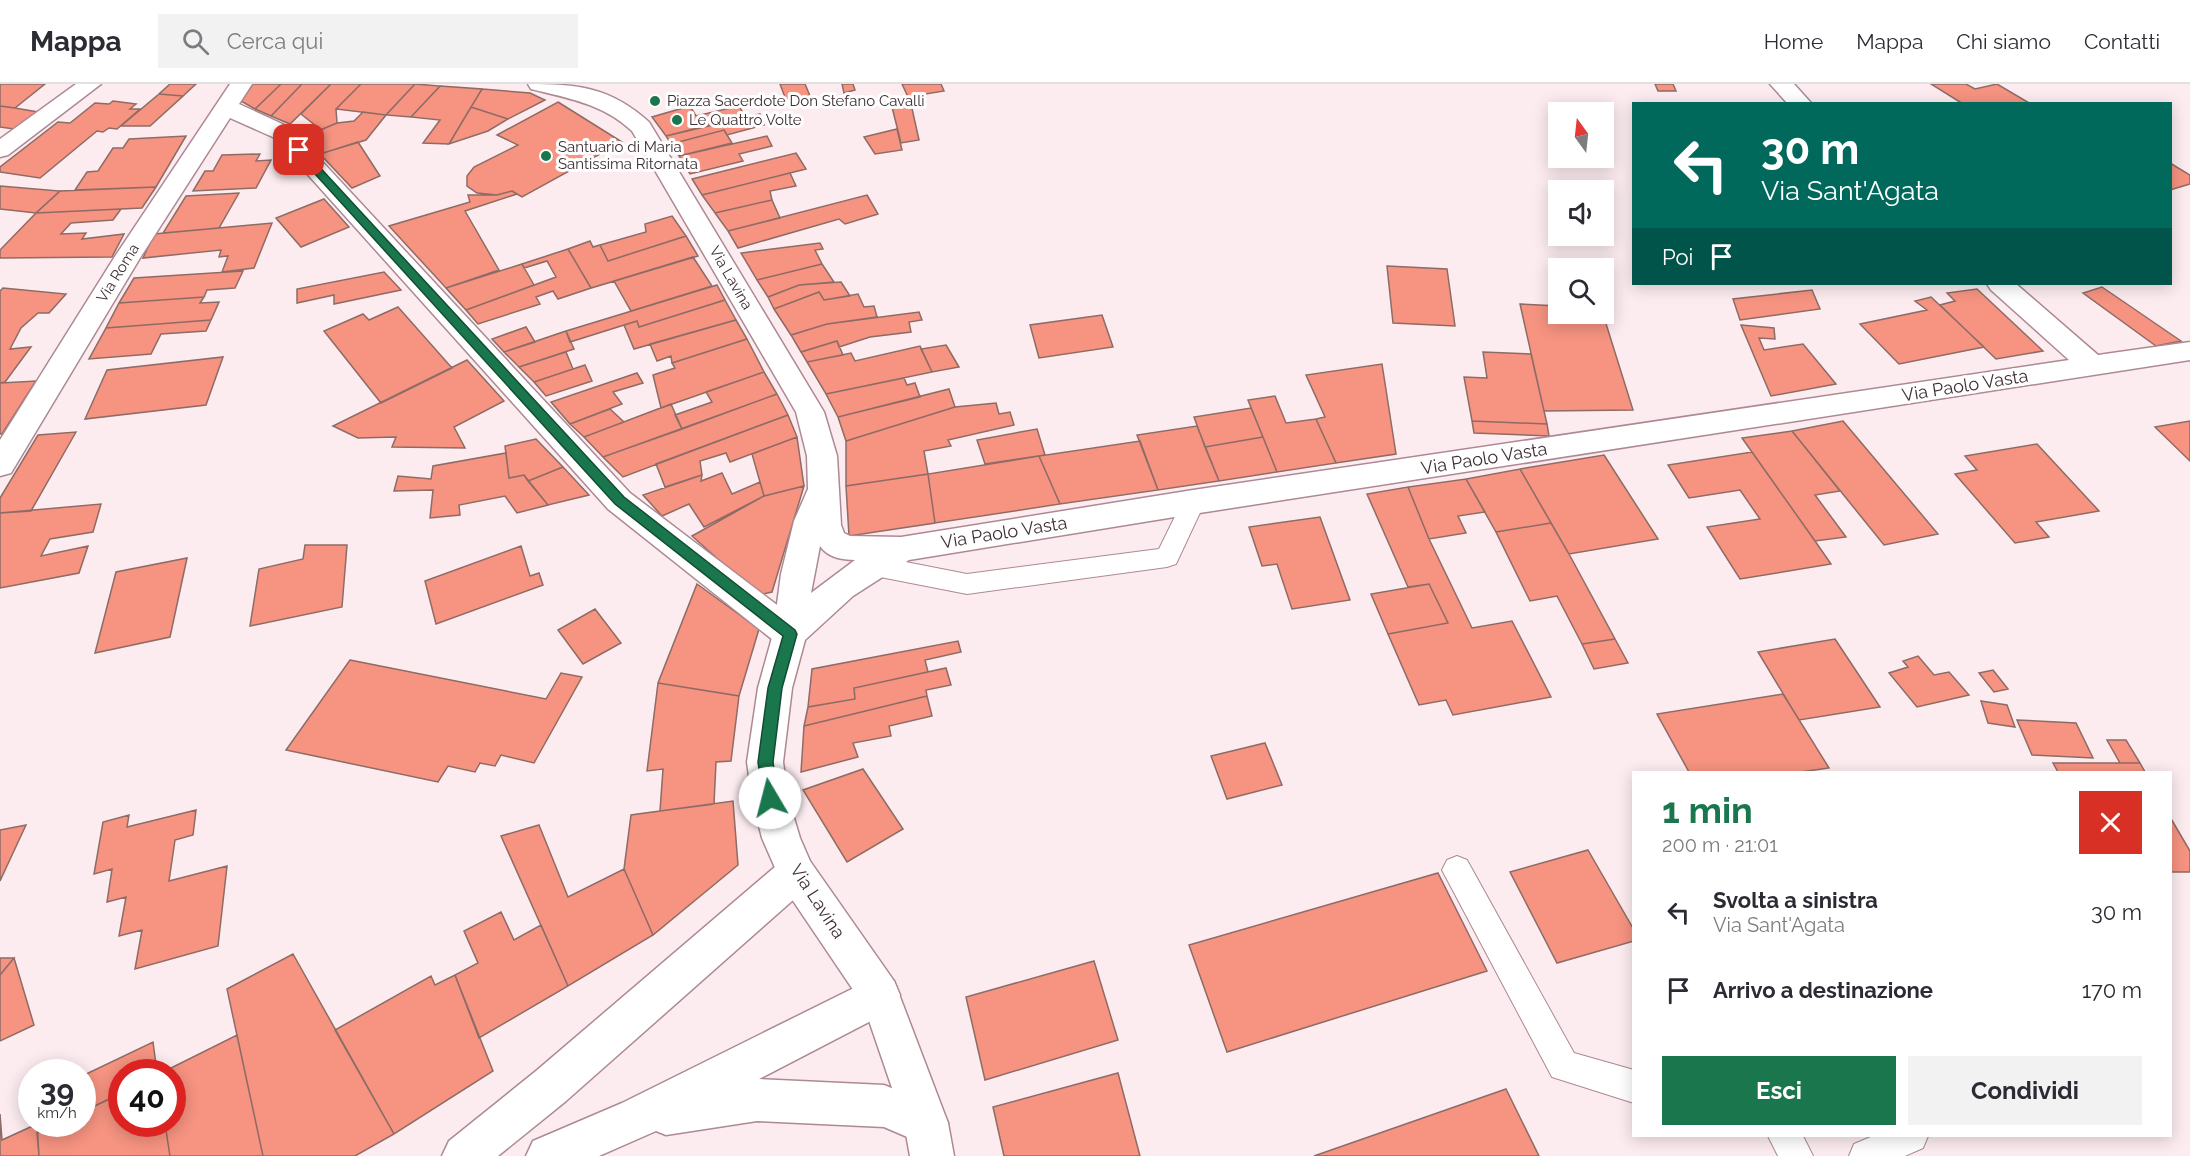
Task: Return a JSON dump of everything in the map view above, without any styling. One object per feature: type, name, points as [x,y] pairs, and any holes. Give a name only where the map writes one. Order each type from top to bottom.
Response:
[{"type":"street","points":[[0,150],[90,84]]},
{"type":"street","name":"Via Roma","points":[[0,465],[127,258],[241,84]]},
{"type":"street","name":"Via Lavina","points":[[539,84],[592,96],[627,113],[641,127],[810,412],[822,456],[822,489],[810,521],[797,574],[790,634],[775,688],[765,762],[770,798],[781,838],[796,873],[880,994],[929,1139]]},
{"type":"street","points":[[592,96],[618,84]]},
{"type":"street","points":[[1781,84],[1799,102]]},
{"type":"street","points":[[226,107],[283,133],[619,501],[790,634],[832,593],[870,565],[901,549]]},
{"type":"street","points":[[2001,285],[2093,366]]},
{"type":"street","name":"Via Paolo Vasta","points":[[822,489],[825,525],[833,541],[845,548],[901,549],[1193,502],[2190,351]]},
{"type":"street","points":[[464,1156],[551,1086],[796,873]]},
{"type":"street","points":[[548,1156],[637,1118],[880,994]]},
{"type":"street","points":[[637,1118],[757,1100],[884,1106],[929,1139]]},
{"type":"lane","points":[[870,565],[902,570],[936,581],[967,584],[1167,557],[1193,502]]},
{"type":"lane","points":[[1457,870],[1563,1066],[1632,1086]]},
{"type":"lane","points":[[1786,1137],[1797,1156]]},
{"type":"lane","points":[[1866,1156],[1909,1137]]},
{"type":"building","points":[[0,84],[45,84],[15,108],[0,106]]},
{"type":"building","points":[[170,84],[196,84],[183,96],[159,94]]},
{"type":"building","points":[[253,84],[281,84],[255,109],[241,101]]},
{"type":"building","points":[[281,84],[302,84],[271,116],[255,109]]},
{"type":"building","points":[[302,84],[331,84],[290,124],[271,116]]},
{"type":"building","points":[[331,84],[361,84],[336,109],[337,123],[321,130],[301,114]]},
{"type":"building","points":[[361,84],[415,84],[386,115],[336,109]]},
{"type":"building","points":[[415,84],[440,86],[411,117],[386,115]]},
{"type":"building","points":[[780,84],[805,84],[810,96],[786,100]]},
{"type":"building","points":[[842,84],[853,84],[855,90],[844,93]]},
{"type":"building","points":[[902,84],[941,84],[944,91],[908,97]]},
{"type":"building","points":[[1655,84],[1673,84],[1676,91],[1658,91]]},
{"type":"building","points":[[1931,84],[1966,84],[1975,89],[1997,84],[2028,102],[1960,102]]},
{"type":"building","points":[[440,86],[482,89],[449,144],[423,143],[440,120],[411,117]]},
{"type":"building","points":[[482,89],[530,93],[545,100],[508,119],[471,107]]},
{"type":"building","points":[[159,94],[183,96],[150,126],[121,126]]},
{"type":"building","points":[[113,101],[136,104],[130,109],[140,109],[117,129],[97,131],[40,178],[0,172],[0,167],[58,122],[70,123],[95,103],[109,104]]},
{"type":"building","name":"Santuario di Maria Santissima Ritornata","points":[[558,102],[622,142],[522,197],[512,191],[497,195],[477,193],[467,186],[467,176],[474,167],[518,145],[497,135]]},
{"type":"building","points":[[911,104],[919,140],[901,143],[892,107]]},
{"type":"building","points":[[0,106],[38,112],[14,129],[0,127]]},
{"type":"building","points":[[690,106],[696,116],[739,106],[745,116],[666,136],[652,117]]},
{"type":"building","points":[[471,107],[508,119],[488,131],[449,144]]},
{"type":"building","points":[[363,112],[386,115],[366,140],[320,154],[305,136],[337,123],[354,121]]},
{"type":"building","points":[[760,114],[764,125],[727,135],[724,130],[671,144],[666,136]]},
{"type":"building","points":[[897,129],[902,150],[875,154],[864,137]]},
{"type":"building","points":[[724,130],[732,143],[679,156],[671,144]]},
{"type":"building","points":[[186,136],[156,187],[75,190],[87,172],[98,171],[113,148],[123,148],[129,139]]},
{"type":"building","points":[[767,136],[772,146],[739,154],[743,161],[690,174],[679,156]]},
{"type":"building","points":[[358,142],[380,176],[352,188],[320,154]]},
{"type":"building","points":[[796,153],[806,169],[702,195],[692,179]]},
{"type":"building","points":[[260,154],[256,161],[271,160],[256,188],[193,191],[205,171],[213,171],[222,155]]},
{"type":"building","points":[[2172,164],[2190,175],[2190,184],[2172,189]]},
{"type":"building","points":[[790,173],[796,186],[770,191],[772,200],[715,213],[702,195]]},
{"type":"building","points":[[0,186],[60,191],[36,213],[0,209]]},
{"type":"building","points":[[156,187],[142,208],[36,213],[60,191]]},
{"type":"building","points":[[512,191],[517,194],[465,211],[499,270],[446,288],[389,226],[470,202],[468,195],[497,195]]},
{"type":"building","points":[[239,193],[219,228],[163,233],[186,196]]},
{"type":"building","points":[[867,195],[878,214],[845,224],[839,219],[738,248],[728,231]]},
{"type":"building","points":[[324,199],[349,227],[301,247],[276,218]]},
{"type":"building","points":[[772,200],[780,218],[728,231],[715,213]]},
{"type":"building","points":[[121,209],[113,220],[71,223],[61,234],[86,233],[82,239],[124,234],[112,257],[0,258],[0,250],[36,213]]},
{"type":"building","points":[[672,216],[686,236],[608,261],[600,245],[646,232],[645,224]]},
{"type":"building","points":[[272,223],[254,268],[222,272],[228,256],[219,257],[221,250],[143,258],[154,234]]},
{"type":"building","points":[[686,236],[698,256],[591,288],[568,249],[590,241],[593,247],[600,245],[608,261]]},
{"type":"building","points":[[820,243],[823,249],[815,250],[822,264],[757,280],[741,253]]},
{"type":"building","points":[[568,249],[591,288],[558,299],[553,291],[536,297],[540,304],[478,324],[466,310],[556,277],[547,261],[524,268],[522,264]]},
{"type":"building","points":[[693,257],[712,286],[631,311],[614,281]]},
{"type":"building","points":[[522,264],[534,285],[466,310],[446,288]]},
{"type":"building","points":[[822,264],[834,282],[799,285],[768,297],[757,280]]},
{"type":"building","points":[[1387,266],[1447,269],[1455,326],[1393,323]]},
{"type":"building","points":[[243,271],[235,288],[207,290],[204,297],[119,303],[134,278]]},
{"type":"building","points":[[384,272],[401,290],[334,304],[334,295],[297,303],[297,289]]},
{"type":"building","points":[[841,282],[850,296],[824,300],[819,292],[774,309],[768,297],[799,285]]},
{"type":"building","points":[[717,285],[725,300],[639,327],[637,321],[570,342],[566,331]]},
{"type":"building","points":[[2102,287],[2181,341],[2156,346],[2083,293]]},
{"type":"building","points":[[3,288],[66,294],[49,313],[38,313],[21,328],[10,349],[31,347],[5,382],[0,383],[0,291]]},
{"type":"building","points":[[1977,289],[2043,351],[1996,359],[1940,305],[1955,301],[1947,293]]},
{"type":"building","points":[[1812,290],[1820,309],[1740,320],[1733,299]]},
{"type":"building","points":[[819,292],[824,300],[858,294],[864,307],[874,306],[877,317],[827,324],[791,335],[774,309]]},
{"type":"building","points":[[204,297],[200,303],[219,302],[211,320],[106,328],[119,303]]},
{"type":"building","points":[[1931,297],[1984,347],[1899,364],[1860,324],[1927,310],[1915,301]]},
{"type":"building","points":[[725,300],[736,320],[634,349],[624,325],[637,321],[639,327]]},
{"type":"building","points":[[1520,304],[1548,305],[1548,324],[1606,324],[1633,410],[1544,411]]},
{"type":"building","points":[[398,307],[452,368],[381,403],[324,331],[363,314],[369,320]]},
{"type":"building","points":[[919,312],[922,320],[909,322],[911,332],[870,337],[839,347],[837,341],[801,352],[791,335],[827,324]]},
{"type":"building","points":[[1102,315],[1113,347],[1039,358],[1030,325]]},
{"type":"building","points":[[211,320],[206,331],[161,334],[151,354],[89,359],[106,328]]},
{"type":"building","points":[[736,320],[747,339],[672,363],[671,356],[657,361],[650,344]]},
{"type":"building","points":[[1741,325],[1774,328],[1775,339],[1759,338],[1764,350],[1803,344],[1836,384],[1771,396]]},
{"type":"building","points":[[526,327],[535,342],[504,352],[492,339]]},
{"type":"building","points":[[566,331],[574,349],[519,367],[504,352]]},
{"type":"building","points":[[747,339],[764,372],[661,408],[653,375],[675,368],[672,363]]},
{"type":"building","points":[[837,341],[843,355],[807,362],[801,352]]},
{"type":"building","points":[[946,345],[959,367],[932,372],[921,349]]},
{"type":"building","points":[[920,346],[932,372],[826,394],[807,362],[851,353],[855,361]]},
{"type":"building","points":[[566,352],[573,369],[534,382],[519,367]]},
{"type":"building","points":[[1483,352],[1531,354],[1547,424],[1472,421],[1464,377],[1487,378]]},
{"type":"building","points":[[223,357],[206,405],[85,419],[107,370]]},
{"type":"building","points":[[467,360],[504,401],[454,427],[465,448],[392,447],[396,437],[358,438],[333,426]]},
{"type":"building","points":[[1382,364],[1396,454],[1336,463],[1316,419],[1325,417],[1306,375]]},
{"type":"building","points":[[585,365],[592,381],[546,396],[534,382]]},
{"type":"building","points":[[764,372],[777,394],[682,429],[675,415],[712,402],[706,392]]},
{"type":"building","points":[[637,373],[643,383],[613,392],[622,404],[570,424],[551,402]]},
{"type":"building","points":[[904,378],[907,385],[915,383],[920,397],[838,417],[826,394]]},
{"type":"building","points":[[36,381],[2,434],[0,434],[0,383]]},
{"type":"building","points":[[949,389],[955,407],[846,441],[838,417]]},
{"type":"building","points":[[777,394],[788,415],[623,477],[603,457]]},
{"type":"building","points":[[1275,396],[1286,423],[1316,419],[1336,463],[1277,472],[1248,400]]},
{"type":"building","points":[[996,403],[999,414],[1010,412],[1014,425],[948,440],[951,446],[924,451],[928,474],[846,486],[846,441],[955,407]]},
{"type":"building","points":[[671,404],[682,429],[603,457],[584,437]]},
{"type":"building","points":[[1251,408],[1263,437],[1205,447],[1194,417]]},
{"type":"building","points":[[610,409],[624,422],[584,437],[570,424]]},
{"type":"building","points":[[788,415],[797,437],[730,462],[726,453],[700,461],[702,475],[665,487],[656,464]]},
{"type":"building","points":[[1472,421],[1547,424],[1549,436],[1474,433]]},
{"type":"building","points":[[1843,421],[1938,534],[1884,545],[1792,431]]},
{"type":"building","points":[[2190,421],[2190,461],[2155,427]]},
{"type":"building","points":[[1197,426],[1219,481],[1158,490],[1137,435]]},
{"type":"building","points":[[1037,429],[1045,455],[985,464],[977,440]]},
{"type":"building","points":[[1792,431],[1840,491],[1815,495],[1846,537],[1815,541],[1742,438]]},
{"type":"building","points":[[76,432],[31,511],[0,513],[0,498],[38,435]]},
{"type":"building","points":[[797,437],[804,486],[764,496],[752,454]]},
{"type":"building","points":[[1263,437],[1277,472],[1219,481],[1205,447]]},
{"type":"building","points":[[536,439],[563,467],[528,481],[524,475],[509,478],[505,446]]},
{"type":"building","points":[[1140,441],[1158,490],[1060,504],[1039,456]]},
{"type":"building","points":[[2037,444],[2099,511],[2036,522],[2049,537],[2015,543],[1955,474],[1977,470],[1965,456]]},
{"type":"building","points":[[1752,452],[1831,564],[1740,579],[1707,527],[1760,519],[1740,490],[1689,498],[1668,465]]},
{"type":"building","points":[[506,453],[509,478],[524,475],[548,505],[517,513],[505,496],[459,505],[460,515],[430,518],[433,490],[394,491],[398,476],[431,479],[433,466]]},
{"type":"building","points":[[1604,455],[1658,539],[1569,554],[1520,469]]},
{"type":"building","points":[[1039,456],[1060,504],[935,523],[928,474]]},
{"type":"building","points":[[563,467],[589,495],[548,505],[528,481]]},
{"type":"building","points":[[1520,469],[1551,523],[1496,532],[1466,479]]},
{"type":"building","points":[[722,473],[732,494],[760,482],[764,496],[704,527],[689,504],[662,516],[643,495],[702,475],[701,481]]},
{"type":"building","points":[[928,474],[935,523],[849,536],[846,486]]},
{"type":"building","points":[[1466,479],[1485,512],[1458,516],[1466,533],[1429,539],[1408,487]]},
{"type":"building","points":[[804,486],[772,592],[758,595],[692,536],[764,496]]},
{"type":"building","points":[[1408,487],[1429,539],[1472,628],[1512,621],[1551,697],[1453,715],[1446,700],[1419,705],[1388,634],[1448,623],[1429,584],[1408,587],[1367,494]]},
{"type":"building","points":[[101,504],[93,532],[50,539],[41,556],[88,546],[79,573],[0,588],[0,513]]},
{"type":"building","points":[[1320,517],[1350,600],[1292,609],[1277,564],[1262,566],[1249,527]]},
{"type":"building","points":[[1551,523],[1615,639],[1582,644],[1557,596],[1530,601],[1496,532]]},
{"type":"building","points":[[305,545],[347,545],[342,607],[250,626],[259,569],[303,559]]},
{"type":"building","points":[[521,546],[530,576],[539,573],[543,585],[436,624],[425,581]]},
{"type":"building","points":[[187,558],[170,637],[95,653],[116,572]]},
{"type":"building","points":[[697,584],[759,629],[739,696],[658,683]]},
{"type":"building","points":[[1429,584],[1448,623],[1388,634],[1371,594]]},
{"type":"building","points":[[595,609],[621,643],[583,664],[558,630]]},
{"type":"building","points":[[1615,639],[1628,663],[1594,669],[1582,644]]},
{"type":"building","points":[[1835,639],[1880,707],[1799,720],[1758,652]]},
{"type":"building","points":[[958,641],[961,652],[925,660],[928,672],[854,688],[855,699],[808,707],[812,669]]},
{"type":"building","points":[[1918,656],[1934,675],[1949,672],[1969,695],[1917,707],[1889,673],[1908,667],[1903,661]]},
{"type":"building","points":[[350,660],[546,699],[561,673],[582,677],[534,763],[501,755],[495,766],[480,763],[475,772],[448,766],[438,782],[286,750]]},
{"type":"building","points":[[946,668],[951,685],[926,690],[927,696],[804,726],[808,707],[855,699],[854,688]]},
{"type":"building","points":[[1993,670],[2008,689],[1994,692],[1979,673]]},
{"type":"building","points":[[658,683],[739,696],[731,761],[716,762],[714,804],[660,811],[663,769],[647,771]]},
{"type":"building","points":[[1783,694],[1829,768],[1808,771],[1688,771],[1657,714]]},
{"type":"building","points":[[927,696],[932,716],[889,726],[891,736],[853,743],[858,757],[801,772],[804,726]]},
{"type":"building","points":[[1981,701],[2007,705],[2015,727],[1988,723]]},
{"type":"building","points":[[2017,720],[2076,723],[2093,758],[2032,755]]},
{"type":"building","points":[[2107,740],[2126,740],[2140,763],[2120,763]]},
{"type":"building","points":[[1265,743],[1282,785],[1227,799],[1211,756]]},
{"type":"building","points":[[2053,763],[2140,763],[2144,771],[2057,771]]},
{"type":"building","points":[[863,769],[903,829],[847,862],[803,790]]},
{"type":"building","points":[[733,801],[738,865],[653,935],[624,869],[631,815]]},
{"type":"building","points":[[196,810],[193,835],[175,840],[169,881],[227,866],[218,946],[135,969],[142,930],[119,936],[126,897],[107,902],[112,869],[94,874],[103,822],[129,815],[127,827]]},
{"type":"building","points":[[2172,820],[2190,851],[2190,872],[2172,872]]},
{"type":"building","points":[[26,825],[0,881],[0,830]]},
{"type":"building","points":[[539,825],[568,897],[624,869],[653,935],[568,986],[501,836]]},
{"type":"building","points":[[1588,850],[1632,927],[1632,942],[1557,963],[1510,872]]},
{"type":"building","points":[[1438,873],[1487,971],[1227,1052],[1189,945]]},
{"type":"building","points":[[501,912],[514,940],[541,925],[568,986],[479,1038],[455,975],[478,963],[464,931]]},
{"type":"building","points":[[293,954],[394,1134],[355,1156],[263,1156],[227,989]]},
{"type":"building","points":[[0,958],[14,958],[0,975]]},
{"type":"building","points":[[14,958],[34,1025],[0,1041],[0,975]]},
{"type":"building","points":[[1094,961],[1118,1040],[985,1080],[966,997]]},
{"type":"building","points":[[455,975],[493,1071],[394,1134],[335,1030],[431,976],[435,985]]},
{"type":"building","points":[[237,1035],[263,1156],[170,1156],[167,1137],[186,1137],[186,1060]]},
{"type":"building","points":[[153,1042],[155,1059],[118,1059]]},
{"type":"building","points":[[108,1064],[108,1100],[96,1105],[96,1069]]},
{"type":"building","points":[[1118,1073],[1140,1156],[1004,1156],[993,1107]]},
{"type":"building","points":[[1506,1089],[1539,1156],[1314,1156]]},
{"type":"building","points":[[108,1100],[108,1137],[167,1137],[170,1156],[39,1156],[37,1137],[96,1137],[96,1105]]},
{"type":"building","points":[[0,1114],[2,1140],[18,1133],[18,1137],[38,1137],[39,1156],[0,1156]]},
{"type":"place","name":"Piazza Sacerdote Don Stefano Cavalli","points":[[655,101]]},
{"type":"place","name":"Le Quattro Volte","points":[[677,120]]},
{"type":"place","name":"Santuario di Maria Santissima Ritornata","points":[[546,156]]},
{"type":"route","points":[[299,150],[619,501],[790,634],[775,688],[765,762],[770,798]]}]
